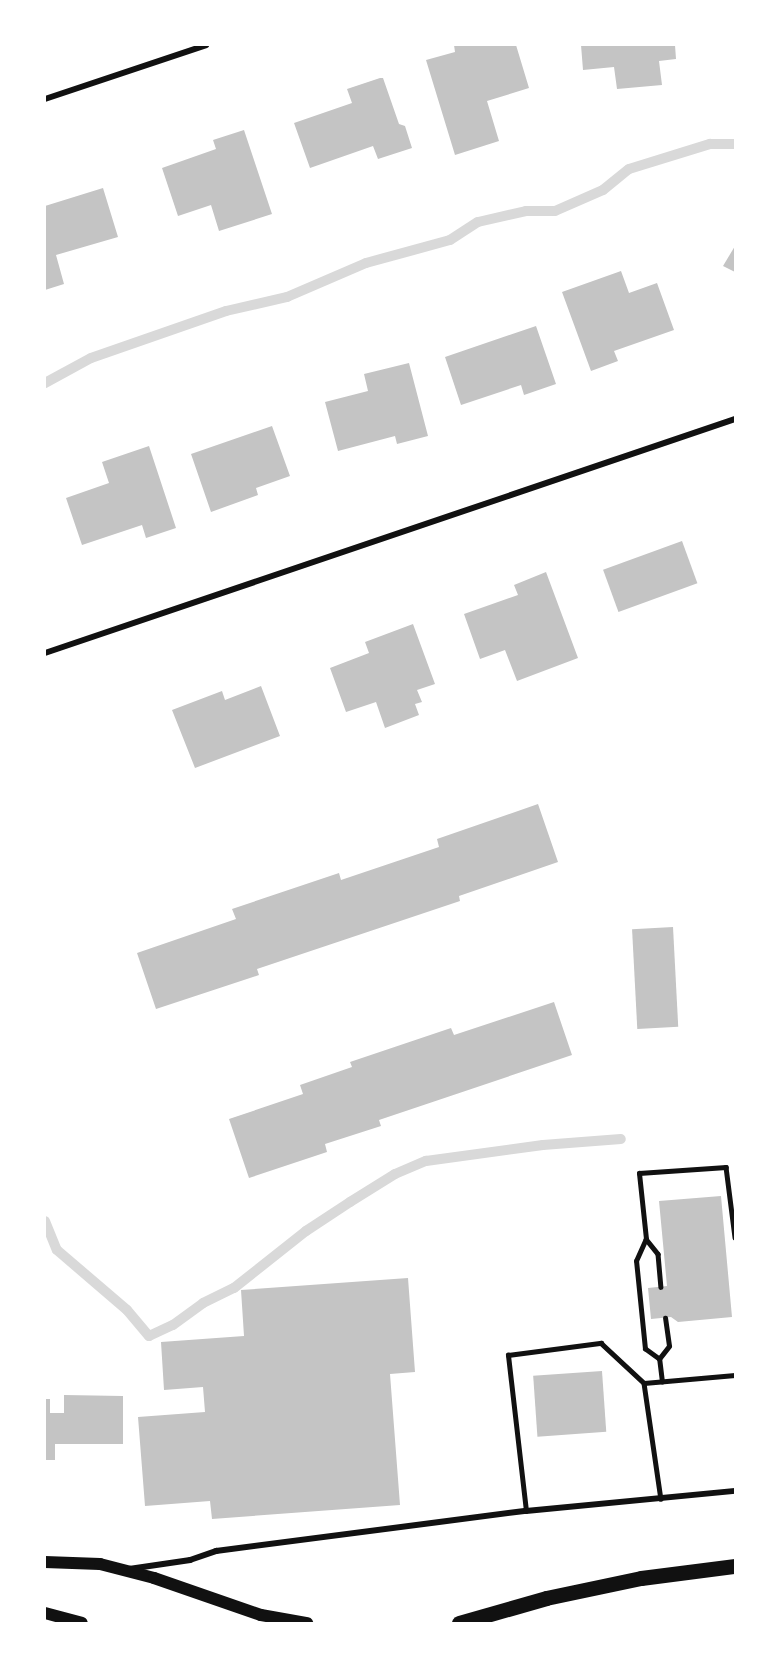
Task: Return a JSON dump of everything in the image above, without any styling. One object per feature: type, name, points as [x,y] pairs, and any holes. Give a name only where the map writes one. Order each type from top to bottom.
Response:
[{"type":"main road","points":[[45,1562],[100,1563],[261,1616],[307,1623]]},
{"type":"main road","points":[[459,1623],[546,1598],[641,1578],[735,1566]]},
{"type":"main road","points":[[45,1613],[82,1623]]},
{"type":"street","points":[[45,99],[206,45]]},
{"type":"street","points":[[45,653],[735,419]]},
{"type":"street","points":[[122,1570],[190,1560],[216,1551],[526,1511],[735,1491]]},
{"type":"lane","points":[[659,1359],[645,1349],[636,1261],[646,1239],[639,1173],[726,1167],[735,1237]]},
{"type":"lane","points":[[646,1239],[658,1254],[662,1287]]},
{"type":"lane","points":[[662,1382],[659,1359],[669,1346],[665,1318]]},
{"type":"lane","points":[[526,1511],[508,1355],[601,1343],[644,1383],[661,1499]]},
{"type":"lane","points":[[644,1383],[735,1375]]},
{"type":"building","points":[[454,45],[516,45],[529,88],[487,101],[499,141],[455,155],[426,60],[455,52]]},
{"type":"building","points":[[581,45],[675,45],[676,59],[659,61],[662,85],[617,89],[614,67],[583,70]]},
{"type":"building","points":[[383,78],[399,124],[405,126],[412,148],[378,159],[373,146],[310,168],[294,123],[352,103],[347,89]]},
{"type":"building","points":[[244,130],[272,214],[219,231],[211,205],[178,216],[162,168],[216,149],[213,140]]},
{"type":"building","points":[[103,188],[118,237],[56,255],[64,284],[45,290],[45,206]]},
{"type":"building","points":[[735,246],[735,272],[723,266]]},
{"type":"building","points":[[621,271],[629,293],[657,283],[674,330],[614,351],[618,361],[591,371],[562,292]]},
{"type":"building","points":[[536,326],[556,384],[524,395],[521,385],[461,405],[445,357]]},
{"type":"building","points":[[409,363],[428,436],[397,444],[395,436],[338,451],[325,402],[368,391],[364,374]]},
{"type":"building","points":[[272,426],[290,476],[256,488],[258,495],[211,512],[191,454]]},
{"type":"building","points":[[149,446],[176,528],[146,538],[142,525],[82,545],[66,498],[109,483],[102,462]]},
{"type":"building","points":[[682,541],[697,583],[618,612],[603,570]]},
{"type":"building","points":[[546,572],[578,658],[517,681],[505,650],[480,659],[464,614],[518,595],[514,585]]},
{"type":"building","points":[[413,624],[435,684],[417,690],[422,702],[415,704],[419,715],[385,728],[376,702],[346,712],[330,668],[369,653],[365,642]]},
{"type":"building","points":[[261,686],[280,736],[195,768],[172,710],[222,691],[225,700]]},
{"type":"building","points":[[538,804],[558,862],[459,896],[460,901],[257,969],[259,975],[156,1009],[137,953],[236,919],[232,909],[339,873],[341,880],[439,847],[437,839]]},
{"type":"building","points":[[673,927],[678,1027],[637,1029],[632,929]]},
{"type":"building","points":[[554,1002],[572,1055],[379,1120],[381,1126],[325,1144],[327,1152],[249,1178],[229,1119],[303,1094],[300,1085],[352,1067],[350,1062],[451,1028],[454,1035]]},
{"type":"building","points":[[721,1196],[732,1317],[678,1322],[671,1317],[651,1319],[648,1288],[667,1286],[659,1201]]},
{"type":"building","points":[[408,1278],[415,1372],[390,1374],[400,1505],[212,1519],[210,1501],[145,1506],[138,1417],[205,1412],[203,1387],[164,1390],[161,1342],[244,1336],[241,1290]]},
{"type":"building","points":[[602,1371],[606,1432],[537,1437],[533,1376]]},
{"type":"building","points":[[64,1395],[123,1396],[123,1444],[55,1444],[55,1460],[45,1460],[45,1399],[50,1399],[50,1413],[64,1413]]},
{"type":"waterway","points":[[45,383],[91,358],[226,311],[287,297],[366,263],[450,240],[478,222],[526,211],[555,211],[603,190],[629,169],[710,144],[735,144]]},
{"type":"waterway","points":[[45,1221],[57,1250],[127,1310],[149,1336],[173,1325],[203,1303],[234,1288],[306,1231],[350,1202],[395,1174],[426,1161],[543,1145],[621,1139]]}]
